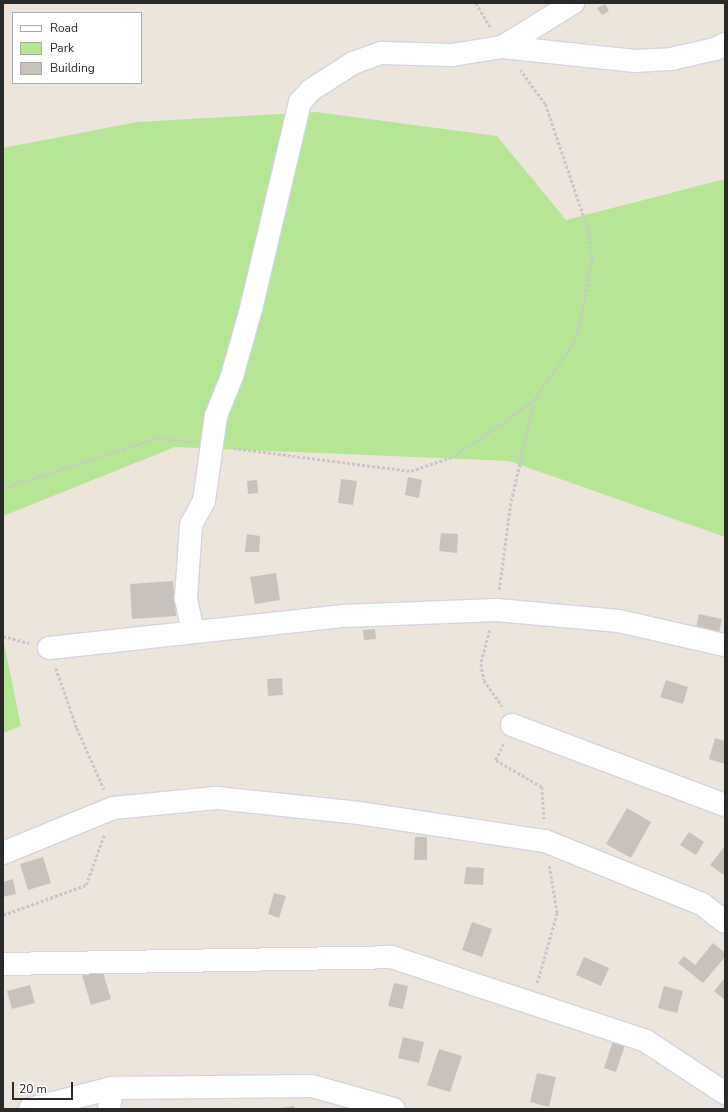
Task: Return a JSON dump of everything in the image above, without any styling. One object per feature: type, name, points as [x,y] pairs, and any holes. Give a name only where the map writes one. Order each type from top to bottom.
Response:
[{"type":"street","points":[[502,47],[573,3]]},
{"type":"street","points":[[193,632],[186,598],[189,535],[204,501],[216,416],[232,376],[251,309],[300,102],[311,90],[353,63],[380,54],[452,55],[502,47],[634,61],[671,59],[715,49],[725,44]]},
{"type":"street","points":[[49,648],[344,616],[496,610],[619,621],[725,645]]},
{"type":"street","points":[[512,725],[725,805]]},
{"type":"street","points":[[3,853],[113,808],[216,798],[359,813],[545,841],[702,904],[725,922]]},
{"type":"street","points":[[3,964],[391,957],[646,1041],[725,1093]]},
{"type":"street","points":[[30,1109],[112,1088],[312,1086],[394,1109]]},
{"type":"street","points":[[109,1109],[112,1088]]},
{"type":"path","points":[[3,488],[157,438],[411,471],[455,456],[534,400],[572,345],[580,326],[592,259],[588,230],[545,104],[502,47],[476,3]]},
{"type":"path","points":[[496,610],[510,506],[534,400]]},
{"type":"path","points":[[3,636],[49,648],[77,728],[113,808],[86,885],[3,915]]},
{"type":"path","points":[[531,1003],[557,913],[545,841]]},
{"type":"green space","points":[[316,112],[497,136],[566,220],[725,179],[725,537],[509,461],[175,447],[3,516],[3,148],[137,122]]},
{"type":"green space","points":[[3,638],[21,726],[3,733]]},
{"type":"building","points":[[605,4],[609,11],[602,15],[597,8]]},
{"type":"building","points":[[408,477],[422,480],[419,498],[405,495]]},
{"type":"building","points":[[341,479],[357,481],[353,505],[338,503]]},
{"type":"building","points":[[257,480],[258,493],[248,494],[247,481]]},
{"type":"building","points":[[441,533],[458,534],[457,553],[439,551]]},
{"type":"building","points":[[247,534],[260,536],[259,552],[245,552]]},
{"type":"building","points":[[276,573],[280,600],[255,604],[250,577]]},
{"type":"building","points":[[173,581],[176,616],[132,619],[130,584]]},
{"type":"building","points":[[699,614],[722,619],[718,637],[695,632]]},
{"type":"building","points":[[375,629],[376,639],[364,640],[363,630]]},
{"type":"building","points":[[282,678],[283,695],[268,696],[267,679]]},
{"type":"building","points":[[666,680],[688,687],[683,704],[660,697]]},
{"type":"building","points":[[715,738],[725,741],[725,764],[709,759]]},
{"type":"building","points":[[627,808],[651,822],[631,858],[606,844]]},
{"type":"building","points":[[689,832],[704,842],[696,855],[680,845]]},
{"type":"building","points":[[415,837],[427,837],[427,860],[414,860]]},
{"type":"building","points":[[725,846],[725,876],[710,865]]},
{"type":"building","points":[[43,857],[51,883],[28,890],[20,864]]},
{"type":"building","points":[[466,867],[484,868],[483,885],[464,884]]},
{"type":"building","points":[[13,879],[16,894],[3,897],[3,882]]},
{"type":"building","points":[[274,893],[286,896],[279,918],[268,914]]},
{"type":"building","points":[[472,922],[492,929],[482,957],[462,950]]},
{"type":"building","points":[[713,943],[725,953],[725,957],[703,983],[678,963],[684,956],[695,965]]},
{"type":"building","points":[[584,957],[609,968],[601,986],[576,975]]},
{"type":"building","points":[[102,969],[111,999],[91,1005],[82,975]]},
{"type":"building","points":[[725,978],[725,1000],[714,991]]},
{"type":"building","points":[[394,983],[408,986],[403,1009],[388,1006]]},
{"type":"building","points":[[30,985],[35,1003],[12,1009],[7,991]]},
{"type":"building","points":[[664,986],[683,991],[677,1013],[658,1008]]},
{"type":"building","points":[[403,1037],[424,1042],[419,1063],[398,1058]]},
{"type":"building","points":[[613,1041],[625,1045],[616,1072],[604,1068]]},
{"type":"building","points":[[439,1049],[462,1056],[450,1092],[427,1085]]},
{"type":"building","points":[[537,1073],[556,1077],[549,1107],[530,1102]]},
{"type":"building","points":[[294,1106],[295,1109],[280,1109],[280,1108]]}]
